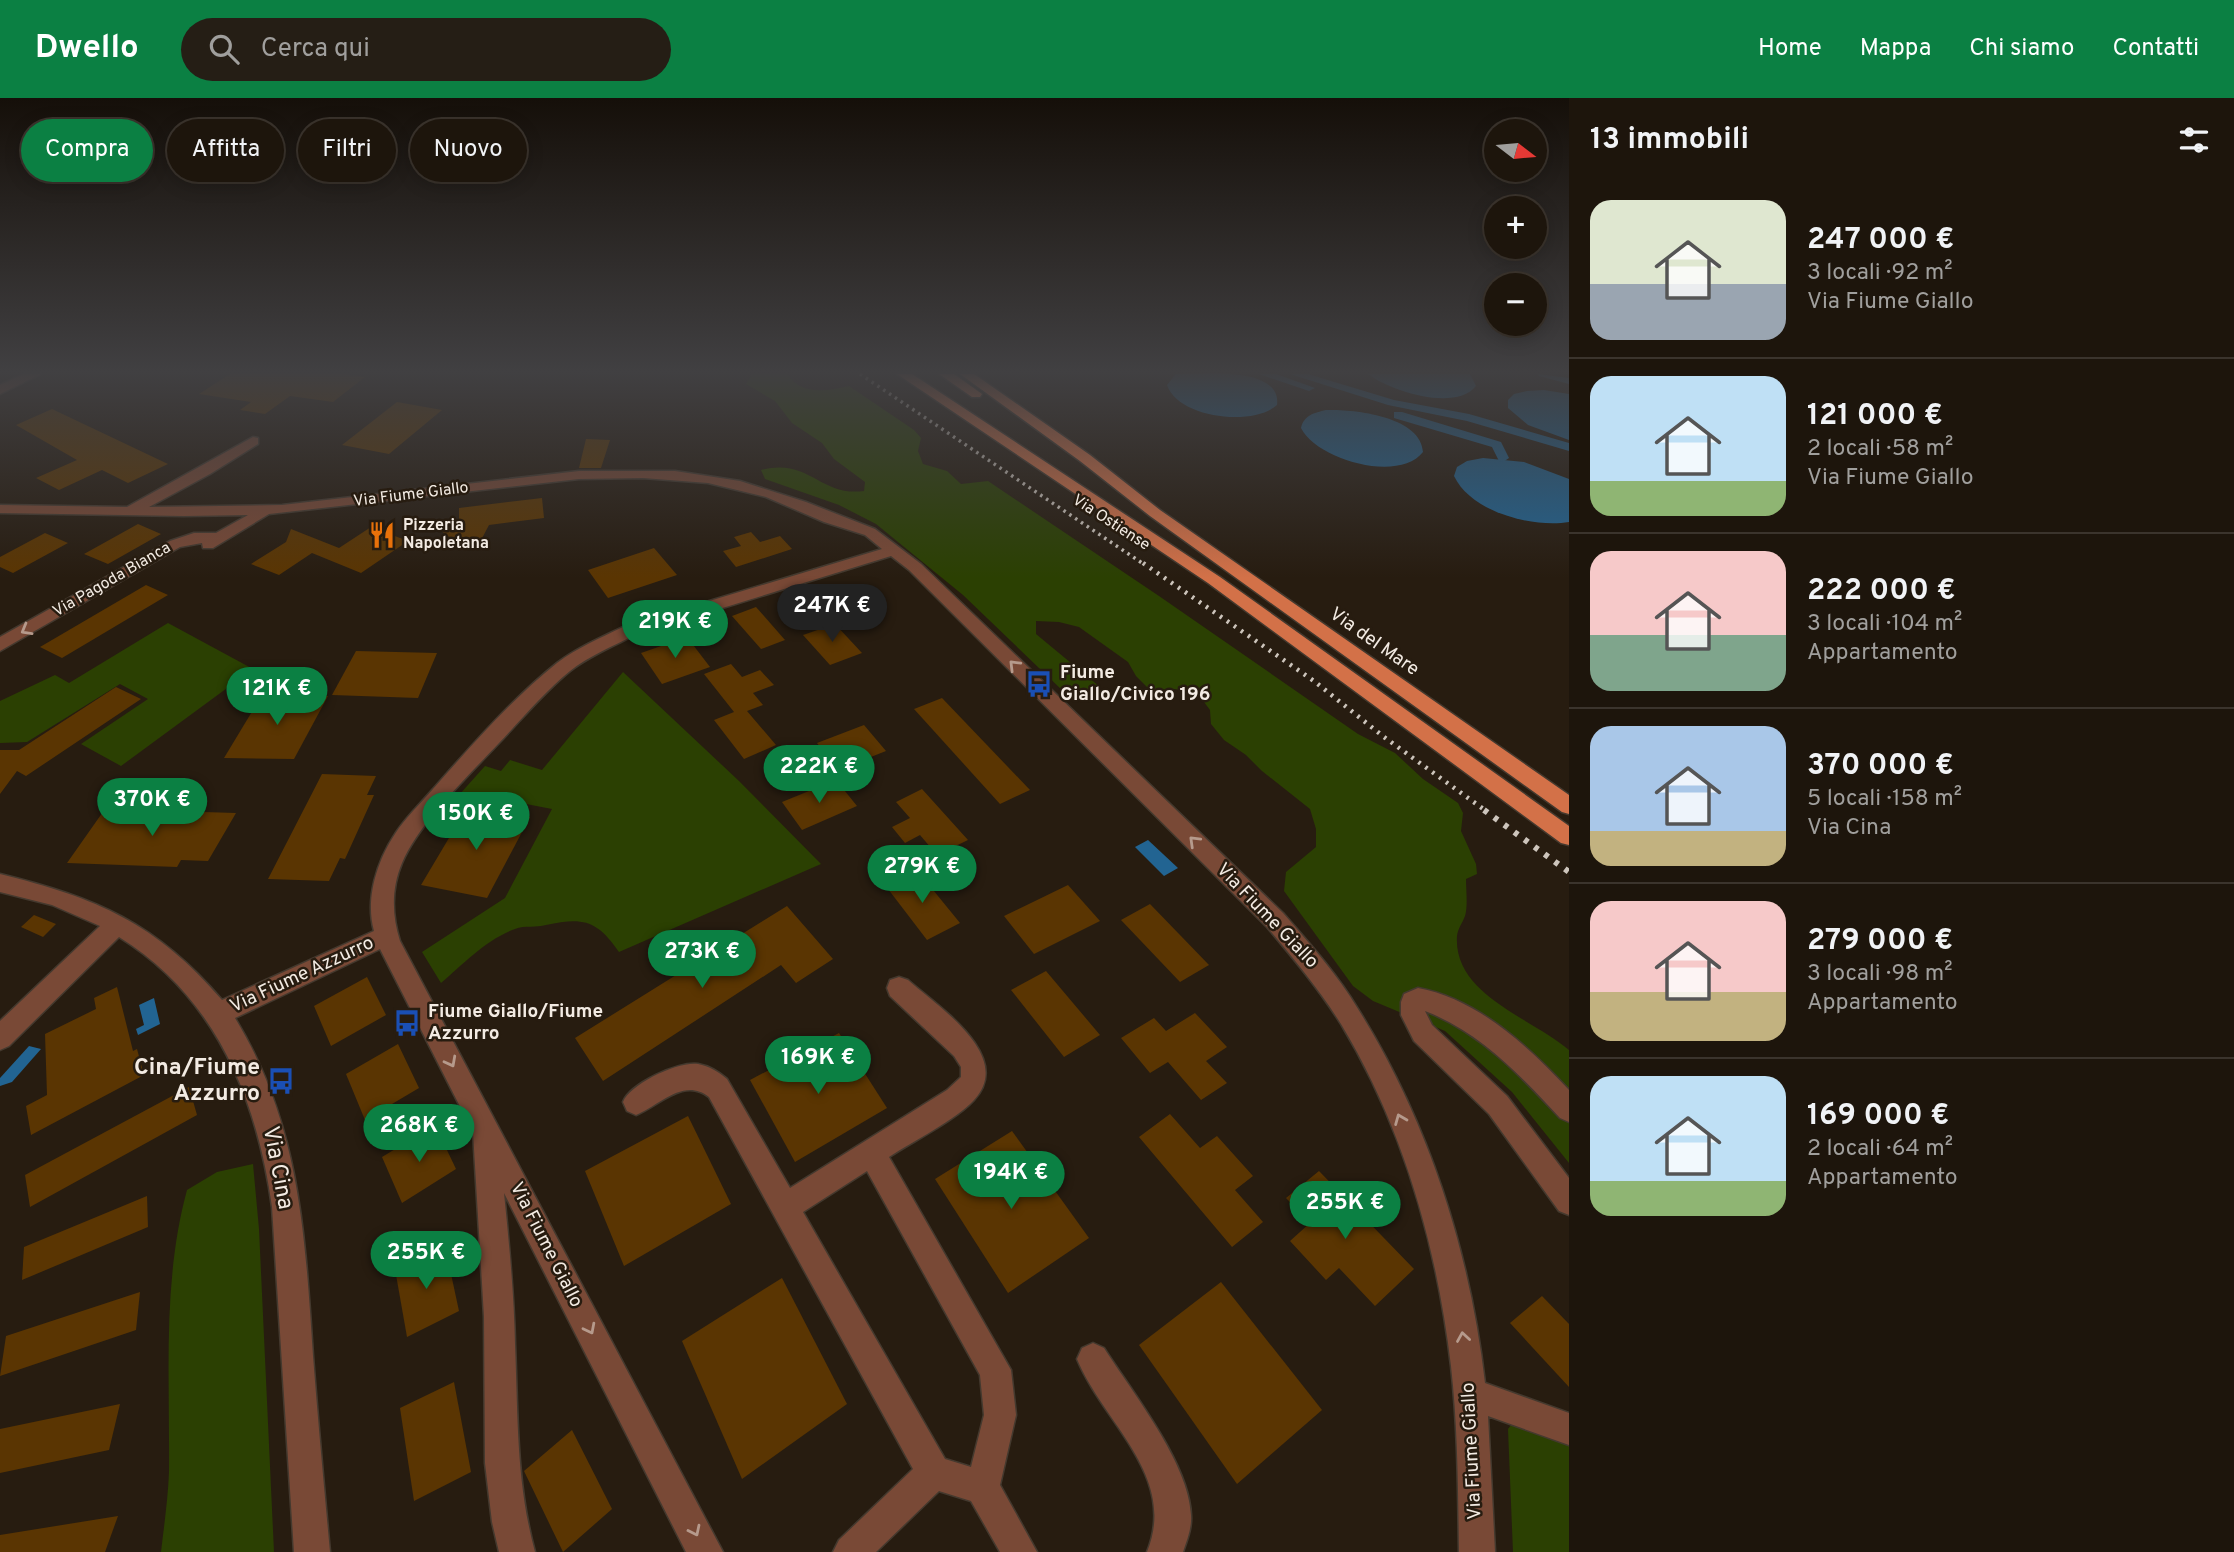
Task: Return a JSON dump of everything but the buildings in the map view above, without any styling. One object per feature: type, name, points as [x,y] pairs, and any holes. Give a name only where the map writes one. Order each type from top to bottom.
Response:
[{"type":"main road","name":"Via Ostiense","points":[[989,442],[1266,620]]},
{"type":"main road","name":"Via Ostiense","points":[[1005,442],[1202,571],[1266,620],[1569,837]]},
{"type":"main road","name":"Via del Mare","points":[[1051,442],[1100,479],[1155,513],[1569,806]]},
{"type":"street","points":[[128,512],[205,471],[252,442]]},
{"type":"street","name":"Via Fiume Giallo","points":[[0,509],[128,512],[266,510],[547,479],[623,474],[684,477],[739,486],[782,498],[862,527],[895,550],[1266,911],[1305,952],[1338,996],[1376,1062],[1423,1178],[1454,1289],[1470,1394],[1476,1552]]},
{"type":"street","name":"Via Pagoda Bianca","points":[[0,645],[170,547],[189,539],[218,538],[266,510]]},
{"type":"street","name":"Via Fiume Giallo","points":[[817,512],[853,531],[864,541],[858,556],[836,570]]},
{"type":"street","name":"Via Fiume Giallo","points":[[705,1552],[386,936],[382,919],[383,888],[403,838],[459,773],[554,676],[590,649],[628,631],[895,550]]},
{"type":"street","name":"Via Cina","points":[[0,883],[49,894],[118,923],[171,959],[193,980],[218,1014],[254,1082],[269,1120],[280,1163],[292,1259],[312,1552]]},
{"type":"street","points":[[0,1038],[118,923]]},
{"type":"street","name":"Via Fiume Azzurro","points":[[218,1014],[386,936]]},
{"type":"street","points":[[785,1207],[962,1095],[970,1087],[974,1075],[973,1062],[964,1050],[899,989]]},
{"type":"street","points":[[1569,1108],[1517,1054],[1486,1030],[1429,1000],[1418,999],[1413,1002],[1413,1015],[1423,1033],[1498,1105],[1569,1201]]},
{"type":"street","points":[[636,1102],[680,1077],[698,1075],[712,1082],[721,1093],[934,1473],[982,1486]]},
{"type":"street","points":[[484,1126],[499,1318],[498,1432],[505,1499],[517,1552]]},
{"type":"street","points":[[872,1153],[995,1370],[1001,1391],[1002,1414],[982,1486],[1018,1552]]},
{"type":"street","points":[[1093,1359],[1170,1485],[1173,1529],[1165,1552]]},
{"type":"street","points":[[1470,1394],[1569,1429]]},
{"type":"street","points":[[851,1552],[934,1473]]},
{"type":"green space","points":[[920,442],[918,451],[923,464],[947,471],[961,484],[988,481],[1358,734],[1395,753],[1423,779],[1458,803],[1463,813],[1461,831],[1476,864],[1477,874],[1466,879],[1466,912],[1457,936],[1459,957],[1481,990],[1569,1050],[1569,1163],[1512,1092],[1445,1031],[1373,1001],[1353,986],[1284,891],[1286,872],[1316,847],[1316,829],[1310,809],[1224,740],[1211,724],[1210,710],[1198,694],[1175,689],[1150,690],[1136,676],[1128,662],[1079,627],[1059,622],[1036,621],[1036,634],[1100,687],[1086,697],[1063,691],[963,595],[876,524],[839,505],[765,479],[761,470],[777,467],[803,473],[836,488],[864,491],[865,482],[834,459],[822,443]]},
{"type":"green space","points":[[168,623],[253,669],[121,766],[81,744],[148,699],[120,684],[27,742],[0,743],[0,701],[55,675],[69,683]]},
{"type":"green space","points":[[623,672],[739,781],[821,864],[619,952],[604,933],[588,923],[570,921],[519,928],[485,945],[441,983],[422,952],[505,898],[552,809],[484,796],[476,800],[459,795],[485,766],[501,771],[510,760],[542,770]]},
{"type":"green space","points":[[253,1164],[259,1229],[274,1552],[161,1552],[169,1472],[171,1295],[179,1225],[187,1190],[217,1172]]},
{"type":"green space","points":[[1511,1425],[1569,1444],[1569,1552],[1513,1552],[1508,1429]]},
{"type":"water","points":[[1313,442],[1420,442],[1423,452],[1412,461],[1396,466],[1378,466],[1359,464],[1323,450]]},
{"type":"water","points":[[1483,458],[1524,462],[1569,479],[1569,522],[1521,520],[1488,508],[1474,499],[1462,489],[1454,476],[1457,467],[1467,461]]},
{"type":"water","points":[[1148,840],[1178,868],[1164,876],[1135,847]]},
{"type":"water","points":[[154,998],[160,1024],[138,1035],[136,1029],[144,1025],[139,1005]]},
{"type":"water","points":[[29,1046],[41,1049],[12,1082],[0,1086],[0,1078]]},
{"type":"waterway","points":[[1487,442],[1497,445],[1503,458]]},
{"type":"waterway","points":[[1551,442],[1569,447]]},
{"type":"railway","points":[[961,442],[1145,565]]},
{"type":"railway","points":[[1143,563],[1314,681],[1384,737],[1486,811]]},
{"type":"railway","points":[[1484,810],[1569,872]]},
{"type":"place","name":"Pizzeria Napoletana","points":[[382,535]]},
{"type":"place","name":"Fiume Giallo/Civico 196","points":[[1039,684]]},
{"type":"place","name":"Fiume Giallo/Fiume Azzurro","points":[[407,1023]]},
{"type":"place","name":"Cina/Fiume Azzurro","points":[[281,1081]]}]
